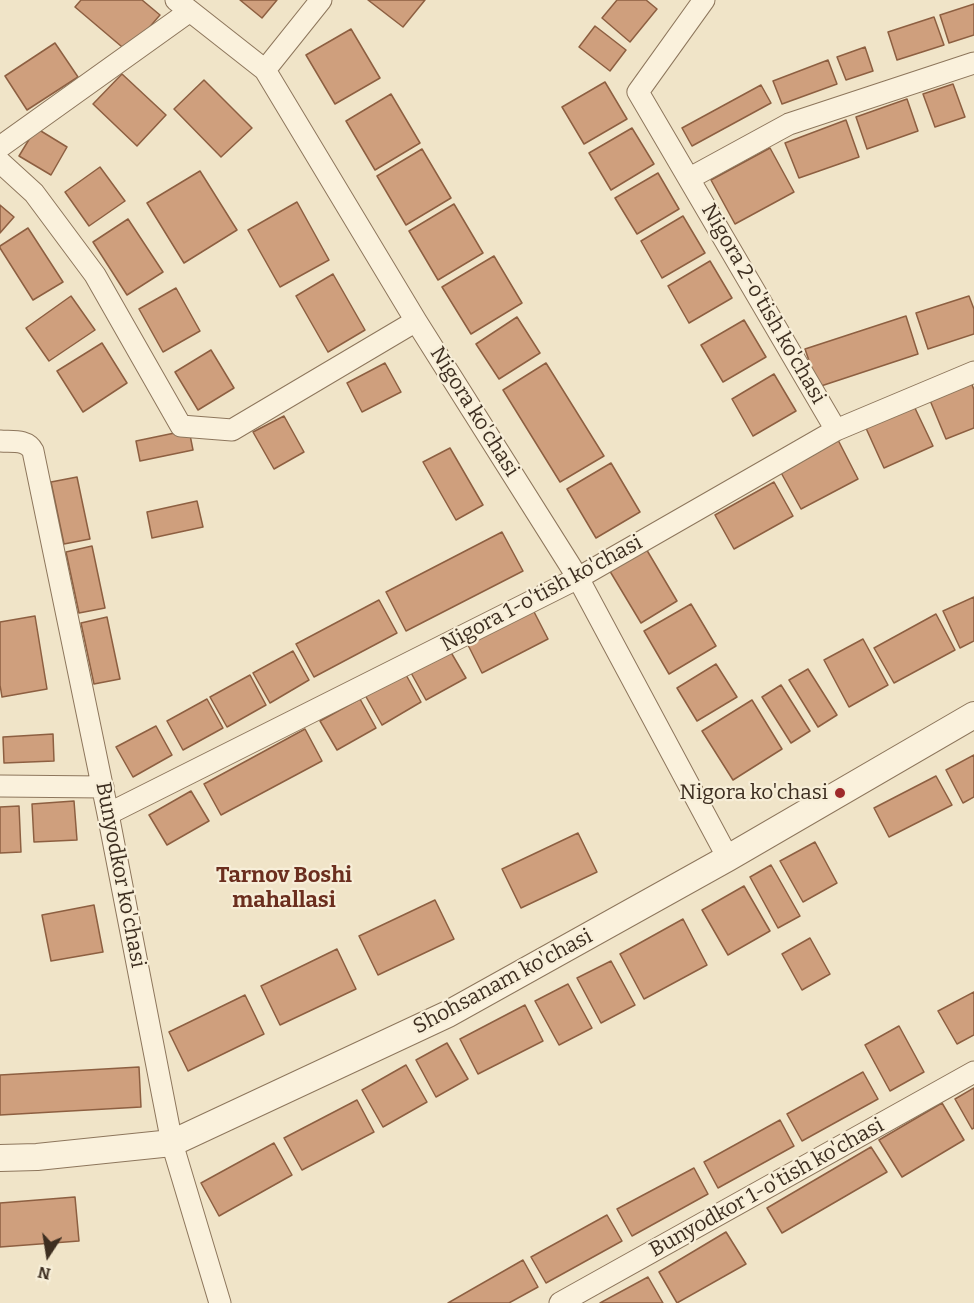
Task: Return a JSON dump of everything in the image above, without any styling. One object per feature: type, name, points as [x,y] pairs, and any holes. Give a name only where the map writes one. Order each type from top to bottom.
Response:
[{"type":"street","points":[[265,70],[321,0]]},
{"type":"street","name":"Nigora 2-o'tish ko'chasi","points":[[704,0],[638,92],[836,430]]},
{"type":"street","points":[[0,147],[183,6]]},
{"type":"street","name":"Nigora ko'chasi","points":[[183,6],[265,70],[416,321],[578,578],[728,858]]},
{"type":"street","points":[[690,178],[789,124],[974,63]]},
{"type":"street","points":[[0,162],[34,193],[95,275],[181,426],[231,430],[416,321]]},
{"type":"street","name":"Nigora 1-o'tish ko'chasi","points":[[108,814],[578,578],[836,430],[974,372]]},
{"type":"street","name":"Bunyodkor ko'chasi","points":[[0,441],[23,442],[30,445],[33,451],[103,787],[172,1143],[220,1303]]},
{"type":"street","name":"Shohsanam ko'chasi","points":[[0,1158],[37,1157],[172,1143],[448,1014],[728,858],[974,715]]},
{"type":"street","points":[[0,786],[103,787]]},
{"type":"street","name":"Bunyodkor 1-o'tish ko'chasi","points":[[564,1302],[974,1072]]},
{"type":"building","points":[[81,0],[142,0],[160,15],[128,52],[75,7]]},
{"type":"building","points":[[240,0],[277,0],[262,18]]},
{"type":"building","points":[[368,0],[425,0],[403,27]]},
{"type":"building","points":[[617,0],[646,0],[657,9],[630,42],[602,18]]},
{"type":"building","points":[[974,4],[974,35],[949,43],[940,15]]},
{"type":"building","points":[[934,17],[944,45],[897,60],[888,32]]},
{"type":"building","points":[[595,26],[626,50],[610,71],[579,47]]},
{"type":"building","points":[[351,29],[380,78],[335,104],[306,55]]},
{"type":"building","points":[[55,43],[78,77],[27,110],[5,76]]},
{"type":"building","points":[[865,47],[873,71],[846,80],[837,57]]},
{"type":"building","points":[[828,60],[837,84],[782,104],[773,81]]},
{"type":"building","points":[[122,74],[166,115],[137,146],[93,104]]},
{"type":"building","points":[[204,80],[252,128],[221,157],[174,109]]},
{"type":"building","points":[[605,82],[627,119],[584,144],[562,107]]},
{"type":"building","points":[[953,84],[965,117],[935,127],[923,94]]},
{"type":"building","points":[[761,85],[771,103],[692,146],[682,128]]},
{"type":"building","points":[[391,94],[420,143],[375,170],[346,121]]},
{"type":"building","points":[[907,99],[918,131],[867,149],[856,117]]},
{"type":"building","points":[[846,120],[859,157],[799,178],[785,143]]},
{"type":"building","points":[[36,128],[67,147],[51,175],[19,156]]},
{"type":"building","points":[[632,128],[654,164],[611,190],[589,153]]},
{"type":"building","points":[[770,148],[794,192],[735,224],[711,180]]},
{"type":"building","points":[[422,149],[451,198],[406,225],[377,176]]},
{"type":"building","points":[[100,167],[125,201],[89,226],[65,192]]},
{"type":"building","points":[[200,171],[237,230],[184,263],[147,203]]},
{"type":"building","points":[[658,173],[679,209],[637,234],[615,198]]},
{"type":"building","points":[[297,202],[329,260],[280,287],[248,230]]},
{"type":"building","points":[[454,204],[483,253],[438,280],[409,231]]},
{"type":"building","points":[[0,205],[14,217],[0,233]]},
{"type":"building","points":[[683,216],[705,253],[662,278],[641,241]]},
{"type":"building","points":[[128,219],[163,272],[127,295],[93,242]]},
{"type":"building","points":[[28,228],[63,282],[33,300],[0,248]]},
{"type":"building","points":[[494,256],[522,303],[471,334],[442,287]]},
{"type":"building","points":[[710,261],[732,298],[689,323],[668,286]]},
{"type":"building","points":[[333,274],[365,330],[328,352],[296,296]]},
{"type":"building","points":[[176,288],[200,331],[163,352],[139,309]]},
{"type":"building","points":[[71,296],[95,330],[49,361],[26,328]]},
{"type":"building","points":[[969,296],[974,309],[974,334],[928,349],[916,313]]},
{"type":"building","points":[[906,316],[918,354],[818,387],[805,349]]},
{"type":"building","points":[[517,317],[540,353],[499,379],[476,344]]},
{"type":"building","points":[[744,320],[766,357],[723,382],[701,345]]},
{"type":"building","points":[[102,343],[127,383],[83,412],[57,371]]},
{"type":"building","points":[[211,350],[234,388],[198,410],[175,372]]},
{"type":"building","points":[[385,363],[401,392],[362,412],[347,383]]},
{"type":"building","points":[[546,363],[604,456],[560,482],[503,390]]},
{"type":"building","points":[[774,374],[796,411],[753,436],[732,399]]},
{"type":"building","points":[[971,382],[974,390],[974,428],[946,439],[929,398]]},
{"type":"building","points":[[913,404],[933,446],[884,468],[865,426]]},
{"type":"building","points":[[284,416],[304,452],[274,469],[253,432]]},
{"type":"building","points":[[189,430],[193,450],[140,461],[136,441]]},
{"type":"building","points":[[837,438],[858,479],[801,509],[779,469]]},
{"type":"building","points":[[450,448],[483,505],[456,520],[423,462]]},
{"type":"building","points":[[611,463],[640,512],[596,538],[567,489]]},
{"type":"building","points":[[77,477],[90,539],[64,544],[51,482]]},
{"type":"building","points":[[774,482],[793,516],[734,549],[715,515]]},
{"type":"building","points":[[197,501],[203,527],[152,538],[147,512]]},
{"type":"building","points":[[502,532],[523,571],[406,631],[386,592]]},
{"type":"building","points":[[92,546],[105,608],[79,613],[66,552]]},
{"type":"building","points":[[645,547],[677,601],[641,623],[608,568]]},
{"type":"building","points":[[974,597],[974,641],[960,648],[943,611]]},
{"type":"building","points":[[379,600],[397,633],[314,677],[296,644]]},
{"type":"building","points":[[530,604],[548,639],[482,673],[464,637]]},
{"type":"building","points":[[691,604],[716,646],[669,674],[644,631]]},
{"type":"building","points":[[936,614],[955,650],[894,683],[874,648]]},
{"type":"building","points":[[35,616],[47,689],[2,697],[0,622]]},
{"type":"building","points":[[107,617],[120,679],[94,684],[81,623]]},
{"type":"building","points":[[863,639],[888,685],[849,707],[824,660]]},
{"type":"building","points":[[449,649],[466,678],[426,700],[410,671]]},
{"type":"building","points":[[293,651],[309,680],[270,703],[253,673]]},
{"type":"building","points":[[716,664],[737,697],[697,721],[677,688]]},
{"type":"building","points":[[808,669],[837,715],[818,727],[789,680]]},
{"type":"building","points":[[405,673],[421,702],[382,725],[365,695]]},
{"type":"building","points":[[250,675],[266,705],[227,727],[210,697]]},
{"type":"building","points":[[781,685],[810,731],[791,743],[762,697]]},
{"type":"building","points":[[207,699],[223,728],[183,750],[167,721]]},
{"type":"building","points":[[360,699],[376,728],[337,750],[320,721]]},
{"type":"building","points":[[752,700],[782,749],[733,780],[702,731]]},
{"type":"building","points":[[156,726],[172,755],[133,777],[116,747]]},
{"type":"building","points":[[305,729],[322,761],[221,815],[204,784]]},
{"type":"building","points":[[53,734],[54,761],[4,763],[3,737]]},
{"type":"building","points":[[974,755],[974,797],[963,803],[946,770]]},
{"type":"building","points":[[936,776],[952,805],[889,837],[874,808]]},
{"type":"building","points":[[191,791],[209,821],[167,845],[149,815]]},
{"type":"building","points":[[74,801],[77,840],[34,842],[32,804]]},
{"type":"building","points":[[19,806],[21,852],[0,853],[0,807]]},
{"type":"building","points":[[578,833],[597,872],[521,908],[502,869]]},
{"type":"building","points":[[815,842],[837,883],[803,902],[780,861]]},
{"type":"building","points":[[771,865],[800,916],[778,928],[750,877]]},
{"type":"building","points":[[744,886],[770,931],[728,955],[702,910]]},
{"type":"building","points":[[435,900],[454,939],[378,975],[359,936]]},
{"type":"building","points":[[94,905],[103,952],[51,961],[42,915]]},
{"type":"building","points":[[683,919],[707,965],[644,999],[620,954]]},
{"type":"building","points":[[810,938],[830,974],[802,990],[782,954]]},
{"type":"building","points":[[337,949],[356,989],[280,1025],[261,986]]},
{"type":"building","points":[[611,961],[635,1005],[601,1023],[577,978]]},
{"type":"building","points":[[568,984],[592,1028],[559,1045],[535,1001]]},
{"type":"building","points":[[974,992],[974,1035],[957,1044],[938,1011]]},
{"type":"building","points":[[245,995],[264,1034],[188,1071],[169,1032]]},
{"type":"building","points":[[525,1005],[543,1041],[478,1074],[460,1039]]},
{"type":"building","points":[[899,1026],[924,1072],[890,1091],[865,1045]]},
{"type":"building","points":[[447,1043],[468,1079],[436,1097],[416,1060]]},
{"type":"building","points":[[406,1065],[427,1102],[383,1127],[362,1090]]},
{"type":"building","points":[[139,1067],[141,1107],[0,1115],[0,1075]]},
{"type":"building","points":[[863,1072],[878,1099],[802,1141],[787,1114]]},
{"type":"building","points":[[974,1088],[974,1128],[972,1129],[955,1099]]},
{"type":"building","points":[[357,1100],[374,1132],[302,1170],[284,1138]]},
{"type":"building","points":[[942,1103],[964,1140],[902,1177],[879,1140]]},
{"type":"building","points":[[780,1120],[794,1146],[718,1188],[704,1162]]},
{"type":"building","points":[[274,1143],[292,1175],[219,1216],[201,1183]]},
{"type":"building","points":[[871,1147],[887,1172],[782,1233],[767,1208]]},
{"type":"building","points":[[694,1168],[708,1194],[632,1236],[617,1209]]},
{"type":"building","points":[[75,1197],[79,1241],[0,1247],[0,1203]]},
{"type":"building","points":[[607,1215],[622,1241],[546,1283],[531,1257]]},
{"type":"building","points":[[726,1232],[746,1264],[677,1303],[659,1272]]},
{"type":"building","points":[[523,1260],[538,1287],[509,1303],[448,1303]]},
{"type":"building","points":[[648,1277],[663,1303],[600,1303]]},
{"type":"place","name":"Nigora ko'chasi","points":[[840,793]]},
{"type":"district","name":"Tarnov Boshi mahallasi","points":[[284,888]]}]
